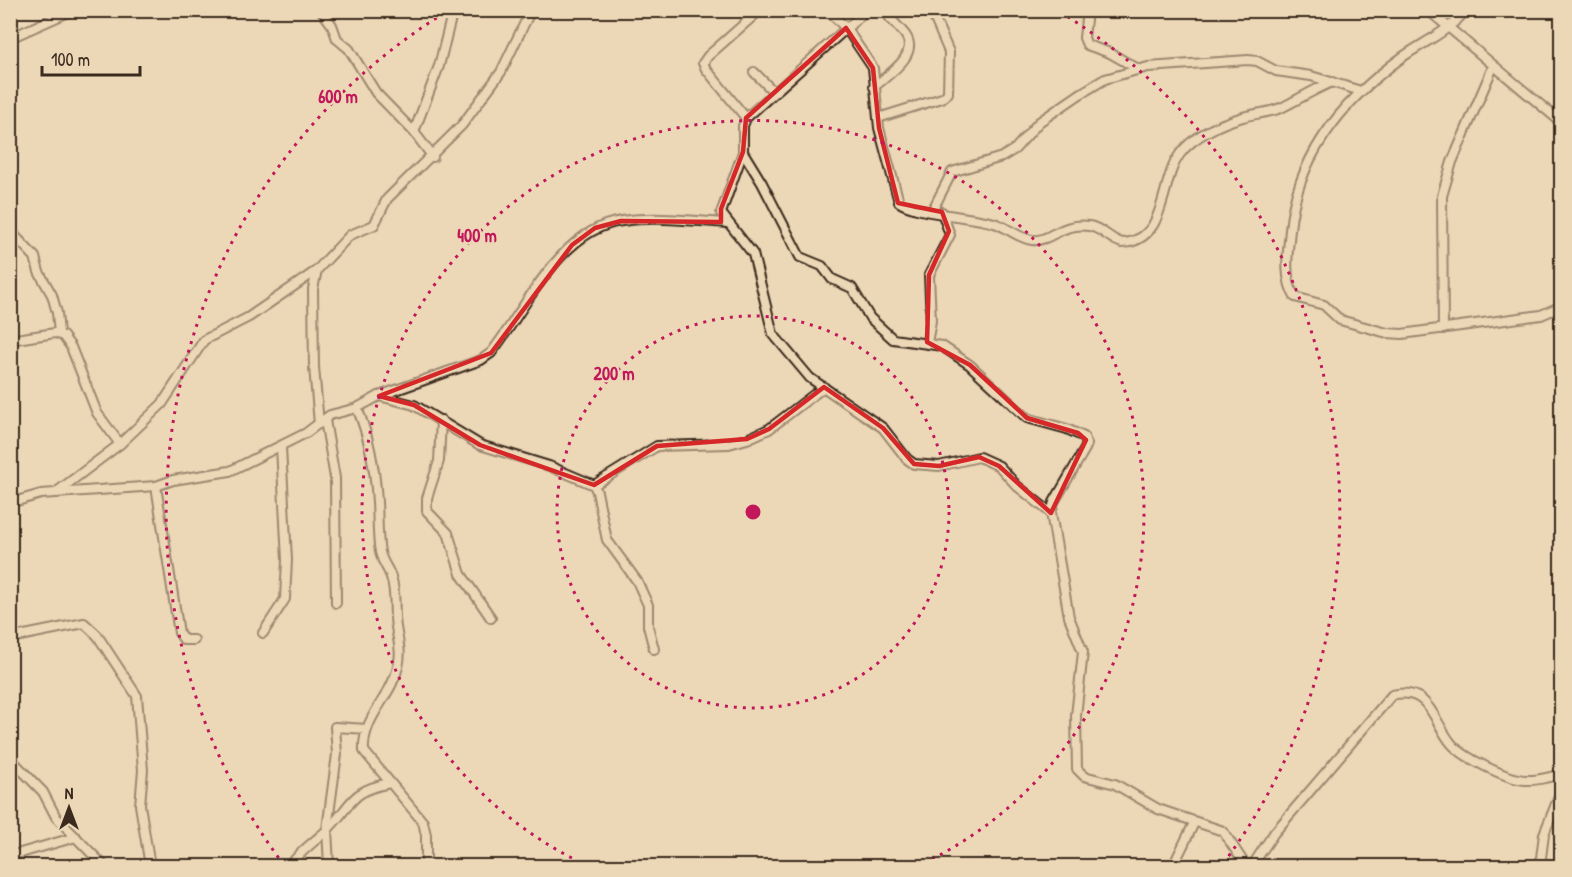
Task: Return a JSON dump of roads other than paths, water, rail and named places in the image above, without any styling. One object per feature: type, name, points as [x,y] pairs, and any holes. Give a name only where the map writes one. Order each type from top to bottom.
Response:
[{"type":"street","points":[[11,38],[73,10]]},
{"type":"street","points":[[321,10],[332,25],[337,39],[349,50],[376,93],[414,132],[433,157]]},
{"type":"street","points":[[414,132],[439,66],[453,10]]},
{"type":"street","points":[[56,493],[120,444],[162,404],[204,340],[249,317],[317,270],[350,236],[374,225],[387,199],[433,157],[462,125],[501,72],[531,10]]},
{"type":"street","points":[[746,117],[705,69],[703,62],[760,10]]},
{"type":"street","points":[[827,10],[846,28],[873,69],[878,118],[897,199],[903,204],[997,224],[1031,240],[1044,239],[1070,226],[1088,226],[1103,231],[1116,241],[1133,242],[1142,238],[1153,224],[1170,174],[1180,153],[1188,146],[1213,128],[1282,107],[1332,82]]},
{"type":"street","points":[[867,10],[746,117],[743,126],[743,152],[720,209],[722,218],[753,254],[773,334],[796,363],[824,387],[883,428],[906,459],[914,464],[939,466],[979,457],[999,466],[1017,486],[1051,513]]},
{"type":"street","points":[[874,87],[906,57],[909,49],[907,38],[884,10]]},
{"type":"street","points":[[878,118],[942,98],[948,93],[949,52],[931,10]]},
{"type":"street","points":[[1087,10],[1084,38],[1087,45],[1110,53],[1125,64],[1138,69]]},
{"type":"street","points":[[1428,10],[1559,121]]},
{"type":"street","points":[[1466,10],[1449,29],[1404,56],[1361,91],[1331,124],[1302,176],[1291,222],[1288,282],[1295,297],[1324,305],[1340,320],[1387,333],[1420,333],[1541,315],[1562,306]]},
{"type":"street","points":[[933,211],[952,172],[1002,157],[1015,149],[1039,123],[1080,94],[1106,79],[1138,69],[1217,60],[1248,60],[1257,61],[1276,71],[1332,82],[1361,91]]},
{"type":"street","points":[[1443,329],[1442,196],[1452,162],[1493,67]]},
{"type":"street","points":[[754,72],[774,92]]},
{"type":"street","points":[[1559,121],[1562,102]]},
{"type":"street","points":[[743,152],[800,257],[822,266],[832,279],[852,288],[870,318],[893,339],[900,342],[942,346],[970,365],[1028,418],[1068,429],[1084,437],[1086,444],[1084,449],[1054,501],[1051,513],[1069,616],[1083,652],[1076,716],[1077,769],[1084,776],[1115,784],[1158,809],[1223,831],[1246,867]]},
{"type":"street","points":[[927,343],[931,321],[929,275],[950,236],[942,212]]},
{"type":"street","points":[[10,503],[41,494],[156,486],[230,471],[281,447],[338,412],[357,408],[380,396],[481,360],[491,353],[538,285],[572,245],[595,228],[615,222],[644,219],[727,223]]},
{"type":"street","points":[[10,221],[15,236],[32,252],[39,272],[52,295],[59,333],[71,347],[97,413],[120,444]]},
{"type":"street","points":[[317,270],[313,289],[314,367],[322,422],[334,478],[336,603]]},
{"type":"street","points":[[10,340],[59,333]]},
{"type":"street","points":[[594,485],[657,446],[729,444],[747,439],[769,429],[824,387]]},
{"type":"street","points":[[380,396],[414,405],[480,445],[549,466],[594,485]]},
{"type":"street","points":[[357,408],[368,434],[376,486],[380,554],[392,581],[396,606],[395,624],[400,646],[398,669],[394,680],[367,729],[364,742],[365,755],[424,825],[426,867]]},
{"type":"street","points":[[441,420],[439,461],[428,498],[428,511],[448,533],[461,574],[491,618]]},
{"type":"street","points":[[263,633],[285,599],[287,560],[281,447]]},
{"type":"street","points":[[594,485],[607,540],[637,581],[648,605],[648,626],[654,649]]},
{"type":"street","points":[[156,486],[179,633],[184,640],[194,640]]},
{"type":"street","points":[[10,638],[84,623],[93,629],[137,696],[143,770],[140,805],[150,867]]},
{"type":"street","points":[[1252,867],[1274,833],[1392,695],[1409,693],[1421,699],[1432,710],[1452,744],[1505,775],[1529,780],[1562,774]]},
{"type":"street","points":[[329,867],[327,830],[338,754],[335,727],[367,729]]},
{"type":"street","points":[[10,758],[43,792],[56,817],[104,867]]},
{"type":"street","points":[[290,867],[299,853],[327,830],[357,794],[371,786],[390,783]]},
{"type":"street","points":[[1540,867],[1544,834],[1562,789]]},
{"type":"street","points":[[1173,867],[1194,823]]},
{"type":"street","points":[[10,856],[76,837]]}]
